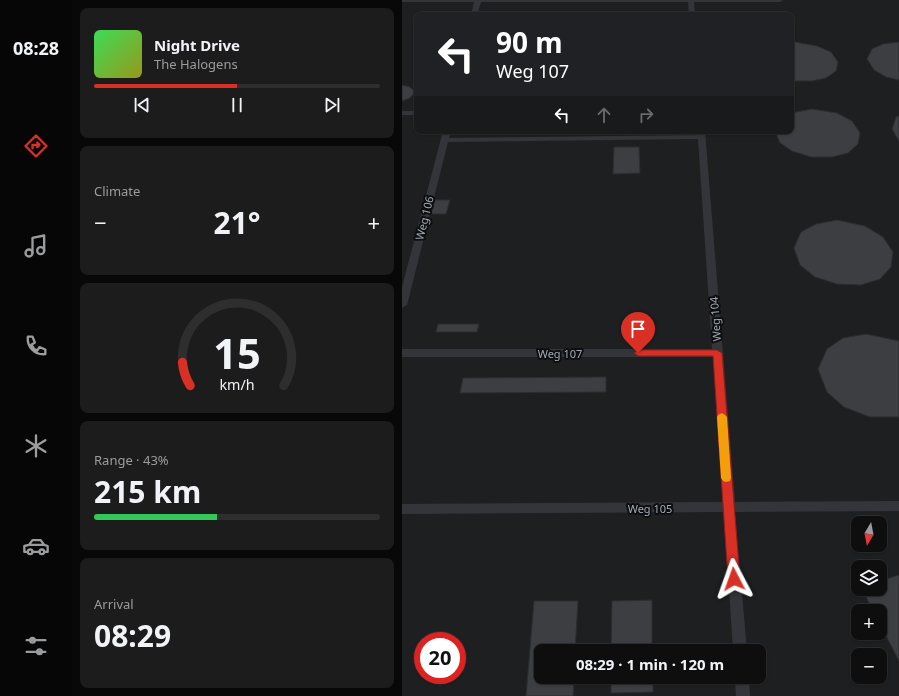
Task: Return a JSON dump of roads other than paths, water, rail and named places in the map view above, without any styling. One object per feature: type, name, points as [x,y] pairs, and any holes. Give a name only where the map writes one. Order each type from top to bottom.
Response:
[{"type":"lane","points":[[402,0],[780,0]]},
{"type":"lane","points":[[475,12],[478,0]]},
{"type":"lane","points":[[691,1],[692,12]]},
{"type":"lane","points":[[402,113],[414,113]]},
{"type":"lane","points":[[445,135],[701,134]]},
{"type":"lane","name":"Weg 104","points":[[701,134],[739,644]]},
{"type":"lane","name":"Weg 106","points":[[402,304],[445,135]]},
{"type":"lane","name":"Weg 107","points":[[402,353],[717,353]]},
{"type":"lane","name":"Weg 105","points":[[402,509],[899,506]]},
{"type":"lane","points":[[742,684],[743,696]]}]
